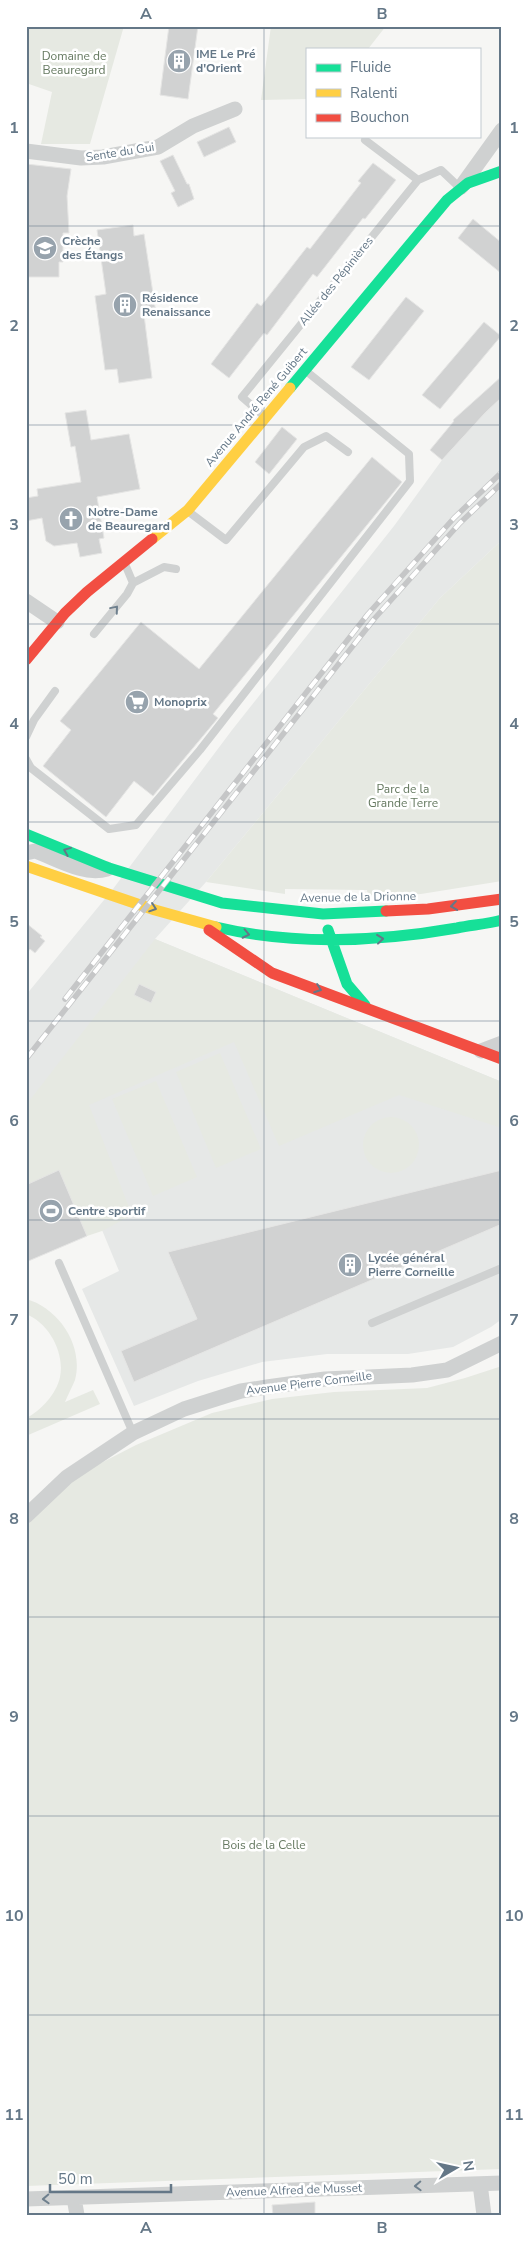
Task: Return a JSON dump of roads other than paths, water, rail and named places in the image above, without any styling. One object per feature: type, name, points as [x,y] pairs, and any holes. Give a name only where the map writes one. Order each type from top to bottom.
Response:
[{"type":"street","name":"Sente du Gui","points":[[26,151],[81,158],[103,157],[158,146],[193,126],[235,109]]},
{"type":"street","points":[[460,188],[502,130]]},
{"type":"street","name":"Avenue André René Guibert","points":[[26,660],[57,622],[87,592],[188,510],[446,200],[460,188],[502,171]]},
{"type":"street","points":[[26,601],[57,622]]},
{"type":"street","name":"Avenue de la Drionne","points":[[26,834],[109,868],[222,902],[323,914],[428,909],[502,899]]},
{"type":"street","points":[[26,853],[35,851],[88,871],[98,872],[109,868]]},
{"type":"street","points":[[26,866],[198,923],[269,937],[331,942],[426,934],[502,920]]},
{"type":"street","points":[[269,937],[297,912]]},
{"type":"street","points":[[323,914],[331,942],[347,984],[366,1007]]},
{"type":"street","points":[[198,923],[272,973],[502,1059]]},
{"type":"street","points":[[269,937],[272,973]]},
{"type":"street","points":[[481,1050],[502,1042]]},
{"type":"street","name":"Avenue Pierre Corneille","points":[[26,1516],[67,1477],[133,1433],[184,1409],[241,1391],[325,1379],[412,1375],[447,1370],[502,1343]]},
{"type":"street","name":"Avenue Alfred de Musset","points":[[26,2199],[502,2183]]},
{"type":"street","points":[[480,2184],[484,2215]]},
{"type":"street","points":[[74,2198],[77,2215]]},
{"type":"lane","points":[[364,140],[418,180]]},
{"type":"lane","name":"Allée des Pépinières","points":[[266,417],[242,397],[418,180],[441,170],[460,188]]},
{"type":"lane","points":[[26,759],[31,768],[109,829],[136,825],[200,750],[410,481],[409,454],[304,370]]},
{"type":"lane","points":[[188,510],[226,540],[304,447],[326,436],[348,452]]},
{"type":"lane","points":[[124,561],[133,583]]},
{"type":"lane","points":[[94,634],[127,594],[133,583],[164,567],[176,569]]},
{"type":"lane","points":[[26,737],[34,720],[54,691]]},
{"type":"lane","points":[[59,1263],[133,1433]]},
{"type":"lane","points":[[372,1324],[502,1268]]},
{"type":"railway","points":[[65,999],[368,614],[454,518],[502,472]]},
{"type":"railway","points":[[26,1059],[375,618],[460,523],[502,483]]},
{"type":"place","name":"IME Le Pré d'Orient","points":[[179,61]]},
{"type":"place","name":"Crèche des Étangs","points":[[45,248]]},
{"type":"place","name":"Résidence Renaissance","points":[[125,305]]},
{"type":"place","name":"Notre-Dame de Beauregard","points":[[71,519]]},
{"type":"place","name":"Monoprix","points":[[137,702]]},
{"type":"place","name":"Centre sportif","points":[[51,1211]]},
{"type":"place","name":"Lycée général Pierre Corneille","points":[[350,1265]]},
{"type":"park label","name":"Domaine de Beauregard","points":[[74,63]]},
{"type":"park label","name":"Parc de la Grande Terre","points":[[403,796]]},
{"type":"park label","name":"Bois de la Celle","points":[[264,1845]]}]
